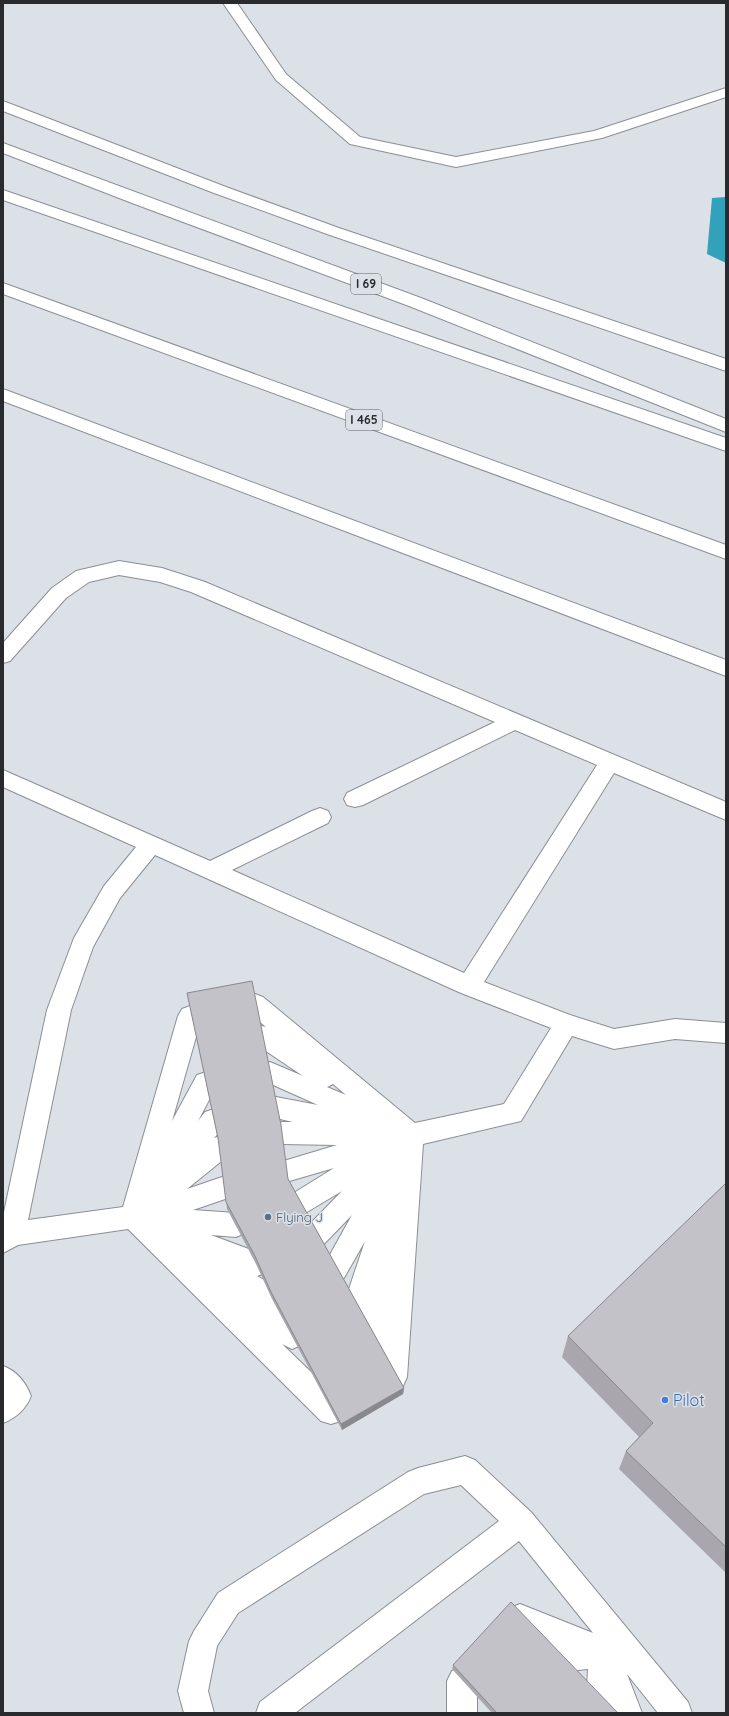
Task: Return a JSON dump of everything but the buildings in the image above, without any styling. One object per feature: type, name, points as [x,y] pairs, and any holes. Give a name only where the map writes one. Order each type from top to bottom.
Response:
[{"type":"main road","points":[[230,3],[282,77],[355,141],[456,162],[597,135],[726,92]]},
{"type":"main road","points":[[3,106],[213,187],[333,231],[726,365]]},
{"type":"main road","name":"I 69","points":[[3,148],[174,214],[415,302],[726,426]]},
{"type":"main road","points":[[3,195],[726,445]]},
{"type":"main road","name":"I 465","points":[[3,288],[726,552]]},
{"type":"main road","points":[[3,395],[726,668]]},
{"type":"main road","points":[[3,656],[59,593],[83,576],[119,568],[162,575],[198,587],[726,810]]},
{"type":"main road","points":[[355,799],[514,721]]},
{"type":"main road","points":[[468,986],[610,762]]},
{"type":"main road","points":[[3,778],[468,986],[567,1024],[614,1038],[675,1029],[726,1033]]},
{"type":"main road","points":[[210,871],[320,817]]},
{"type":"main road","points":[[151,844],[112,892],[82,945],[59,1010],[7,1238],[133,1217],[225,1188]]},
{"type":"main road","points":[[255,1004],[412,1135]]},
{"type":"main road","points":[[133,1217],[190,1016]]},
{"type":"main road","points":[[286,1171],[412,1135],[512,1113],[567,1024]]},
{"type":"main road","points":[[262,1036],[412,1135]]},
{"type":"main road","points":[[133,1217],[197,1049]]},
{"type":"main road","points":[[270,1073],[412,1135]]},
{"type":"main road","points":[[133,1217],[206,1083]]},
{"type":"main road","points":[[276,1108],[412,1135]]},
{"type":"main road","points":[[133,1217],[214,1120]]},
{"type":"main road","points":[[282,1133],[412,1135]]},
{"type":"main road","points":[[298,1204],[412,1135]]},
{"type":"main road","points":[[315,1236],[412,1135]]},
{"type":"main road","points":[[335,1269],[412,1135]]},
{"type":"main road","points":[[356,1307],[412,1135]]},
{"type":"main road","points":[[374,1340],[412,1135]]},
{"type":"main road","points":[[394,1378],[412,1135]]},
{"type":"main road","points":[[133,1217],[220,1146]]},
{"type":"main road","points":[[133,1217],[236,1226]]},
{"type":"main road","points":[[133,1217],[256,1264]]},
{"type":"main road","points":[[133,1217],[272,1299]]},
{"type":"main road","points":[[133,1217],[292,1336]]},
{"type":"main road","points":[[133,1217],[312,1375]]},
{"type":"main road","points":[[133,1217],[331,1411]]},
{"type":"main road","points":[[3,1379],[18,1396],[3,1410]]},
{"type":"main road","points":[[199,1713],[193,1690],[204,1641],[228,1603],[418,1482],[465,1470],[521,1522],[610,1645],[677,1713]]},
{"type":"main road","points":[[271,1713],[521,1522]]},
{"type":"main road","points":[[520,1618],[610,1645]]},
{"type":"main road","points":[[557,1657],[610,1645]]},
{"type":"main road","points":[[610,1645],[614,1708]]},
{"type":"main road","points":[[462,1681],[462,1713]]},
{"type":"water","points":[[726,197],[726,263],[707,254],[712,198]]},
{"type":"place","name":"Flying J","points":[[268,1217]]},
{"type":"place","name":"Pilot","points":[[665,1400]]}]
